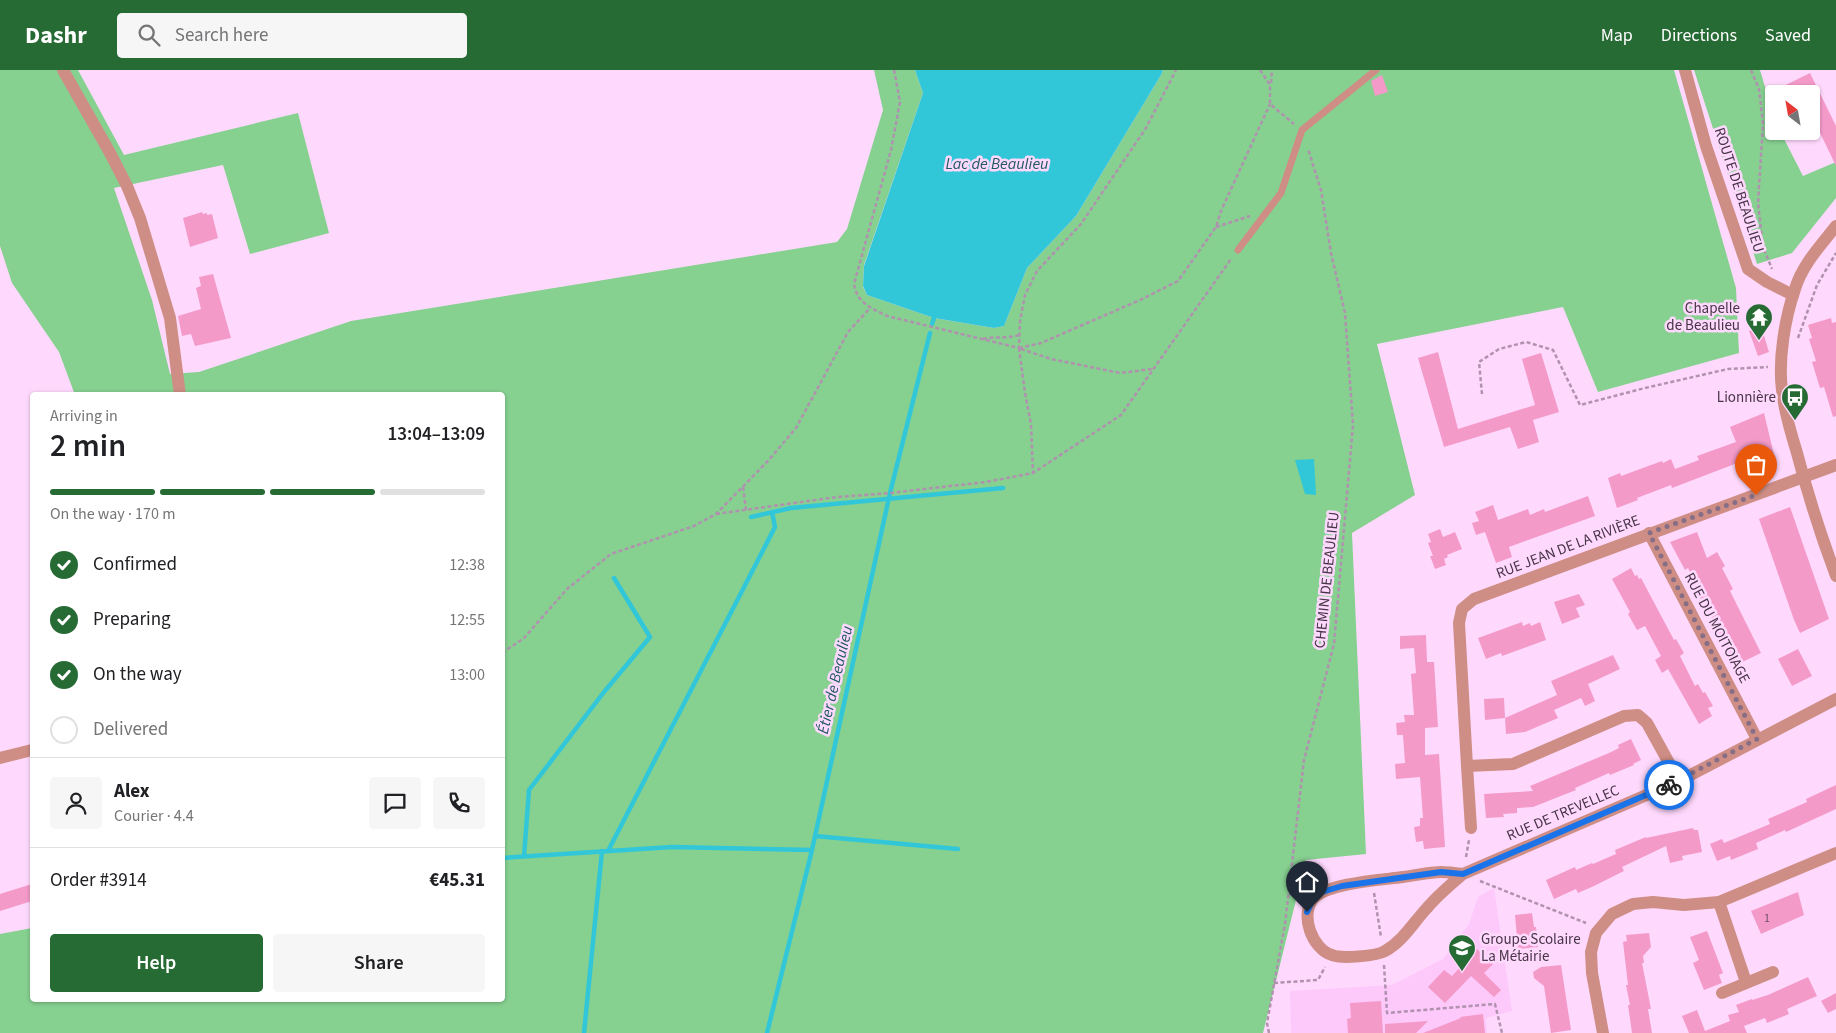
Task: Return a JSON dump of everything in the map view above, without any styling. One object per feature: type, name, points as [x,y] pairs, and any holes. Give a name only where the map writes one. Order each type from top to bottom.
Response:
[{"type":"street","points":[[64,70],[127,186],[140,218],[170,318],[180,392]]},
{"type":"street","name":"ROUTE DE BEAULIEU","points":[[1685,70],[1706,146],[1748,268],[1767,282],[1793,295]]},
{"type":"street","points":[[1834,231],[1811,258],[1795,288],[1785,328],[1782,390],[1821,536],[1836,576]]},
{"type":"street","name":"RUE JEAN DE LA RIVIÈRE","points":[[1471,828],[1459,623],[1462,609],[1474,599],[1836,465]]},
{"type":"street","name":"RUE DU MOITOIAGE","points":[[1649,533],[1757,739]]},
{"type":"street","name":"RUE DE TREVELLEC","points":[[1383,953],[1402,938],[1427,907],[1463,874],[1679,781],[1836,698]]},
{"type":"street","points":[[1468,766],[1513,764],[1624,716],[1638,715],[1647,723],[1679,781]]},
{"type":"street","points":[[0,758],[30,750]]},
{"type":"street","points":[[1603,1033],[1592,973],[1591,952],[1596,933],[1612,914],[1633,904],[1653,902],[1684,905],[1719,902],[1836,853]]},
{"type":"street","name":"RUE DE TREVELLEC","points":[[1332,956],[1314,940],[1307,912],[1313,899],[1322,892],[1342,886],[1441,872],[1463,874]]},
{"type":"street","points":[[1719,902],[1746,982]]},
{"type":"street","points":[[1332,956],[1349,957],[1383,953]]},
{"type":"street","points":[[1722,993],[1773,972]]},
{"type":"lane","points":[[1238,250],[1281,193],[1302,130],[1376,70]]},
{"type":"path","points":[[894,70],[900,102],[891,150],[854,284],[856,295],[870,308],[887,316],[1019,348],[1051,359],[1120,373],[1153,369]]},
{"type":"path","points":[[1033,473],[1031,424],[1019,348],[1020,321],[1026,295],[1037,271],[1081,224],[1146,128],[1176,70]]},
{"type":"path","points":[[1260,70],[1270,85]]},
{"type":"path","points":[[1019,348],[1041,343],[1140,300],[1178,281],[1216,227],[1270,104],[1272,70]]},
{"type":"path","points":[[1751,70],[1759,89],[1763,124],[1758,202],[1763,247],[1772,270],[1767,282]]},
{"type":"path","points":[[1270,104],[1302,130]]},
{"type":"path","name":"CHEMIN DE BEAULIEU","points":[[1269,1033],[1267,1023],[1285,924],[1304,760],[1334,644],[1353,425],[1345,313],[1331,253],[1321,190],[1302,130]]},
{"type":"path","points":[[1216,227],[1270,209]]},
{"type":"path","points":[[716,514],[837,497],[890,494],[986,482],[1033,473],[1121,415],[1238,250]]},
{"type":"path","points":[[1784,340],[1797,342],[1817,285],[1836,253]]},
{"type":"path","points":[[505,651],[524,638],[567,589],[611,554],[694,526],[716,514],[768,462],[796,428],[848,332],[870,308]]},
{"type":"path","points":[[981,339],[994,336],[1020,335]]},
{"type":"path","points":[[1482,394],[1479,362],[1498,349],[1526,342],[1553,350],[1580,405],[1728,369],[1782,366]]},
{"type":"path","points":[[743,487],[746,510]]},
{"type":"path","points":[[1471,828],[1463,874],[1599,928]]},
{"type":"path","points":[[1372,882],[1383,953],[1387,1013],[1495,1004],[1502,1033]]},
{"type":"path","points":[[1274,983],[1318,980],[1332,956]]},
{"type":"shaded area","name":"Groupe Scolaire La Métairie","points":[[1494,888],[1512,1011],[1486,1018],[1487,1033],[1291,1033],[1290,991],[1392,985],[1443,959],[1469,924],[1478,897]]},
{"type":"green space","points":[[0,70],[78,70],[124,155],[298,113],[329,233],[250,254],[223,165],[114,188],[152,300],[170,374],[199,372],[351,321],[837,242],[847,229],[883,110],[874,70],[915,70],[923,93],[864,265],[863,287],[867,295],[934,318],[994,328],[1004,326],[1027,268],[1076,216],[1163,70],[1674,70],[1736,288],[1739,353],[1598,392],[1563,307],[1377,344],[1415,495],[1352,533],[1366,854],[1306,860],[1263,1033],[0,1033],[0,934],[30,928],[30,1002],[505,1002],[505,392],[74,392],[59,352],[12,283],[0,246]]},
{"type":"green space","points":[[1694,70],[1760,70],[1765,87],[1765,140],[1785,140],[1803,176],[1836,162],[1836,198],[1792,253],[1757,264]]},
{"type":"water","name":"Lac de Beaulieu","points":[[915,70],[1163,70],[1076,216],[1027,268],[1004,326],[994,328],[934,318],[867,295],[863,286],[864,266],[923,93]]},
{"type":"water","points":[[1314,459],[1316,495],[1305,494],[1295,460]]},
{"type":"building","points":[[1810,73],[1816,85],[1785,85]]},
{"type":"building","points":[[1382,75],[1388,92],[1375,96],[1371,81]]},
{"type":"building","points":[[1820,93],[1836,126],[1836,166],[1820,133]]},
{"type":"building","points":[[202,212],[203,214],[207,213],[207,215],[212,214],[218,238],[190,247],[183,218]]},
{"type":"building","points":[[213,274],[231,338],[195,346],[191,334],[182,336],[178,316],[201,309],[196,288],[201,286],[199,277]]},
{"type":"building","points":[[1831,318],[1832,323],[1836,322],[1836,416],[1833,417],[1824,387],[1820,388],[1812,362],[1816,361],[1809,339],[1812,338],[1808,325]]},
{"type":"building","name":"Chapelle de Beaulieu","points":[[1761,326],[1769,352],[1758,356],[1749,331]]},
{"type":"building","points":[[1438,352],[1458,429],[1535,405],[1522,359],[1541,353],[1559,412],[1533,420],[1539,442],[1518,449],[1510,427],[1444,447],[1418,358]]},
{"type":"building","points":[[1764,413],[1776,463],[1745,474],[1740,462],[1672,488],[1671,485],[1617,508],[1608,478],[1620,473],[1621,476],[1671,459],[1675,469],[1699,460],[1697,456],[1736,442],[1730,427]]},
{"type":"building","points":[[1588,496],[1595,516],[1509,547],[1512,557],[1496,563],[1485,532],[1476,535],[1472,523],[1479,521],[1475,512],[1493,505],[1498,520],[1528,509],[1530,515],[1544,509],[1545,512]]},
{"type":"building","points":[[1790,507],[1829,619],[1800,633],[1759,519]]},
{"type":"building","points":[[1440,529],[1443,537],[1455,532],[1462,549],[1447,555],[1448,557],[1444,559],[1446,565],[1435,569],[1430,556],[1433,556],[1428,543],[1431,542],[1428,534]]},
{"type":"building","points":[[1697,532],[1707,558],[1717,552],[1725,566],[1722,568],[1733,589],[1730,591],[1761,653],[1736,665],[1718,632],[1720,631],[1696,591],[1699,590],[1688,568],[1685,570],[1670,542]]},
{"type":"building","points":[[1631,568],[1635,576],[1637,575],[1639,579],[1641,578],[1674,640],[1676,639],[1684,653],[1680,656],[1695,686],[1698,684],[1713,706],[1708,708],[1712,716],[1699,724],[1668,669],[1662,673],[1655,660],[1661,656],[1645,626],[1637,630],[1628,614],[1630,612],[1612,579]]},
{"type":"building","points":[[1579,594],[1585,605],[1576,608],[1580,617],[1562,624],[1554,602]]},
{"type":"building","points":[[1522,622],[1523,626],[1530,623],[1531,626],[1540,622],[1546,640],[1502,656],[1501,653],[1486,659],[1478,638]]},
{"type":"building","points":[[1426,635],[1427,662],[1434,662],[1438,727],[1425,728],[1425,755],[1439,754],[1445,847],[1424,849],[1423,841],[1416,842],[1414,827],[1420,826],[1420,818],[1423,818],[1420,777],[1396,779],[1395,764],[1405,763],[1403,735],[1397,735],[1396,723],[1405,722],[1404,715],[1414,715],[1411,674],[1416,673],[1414,648],[1400,649],[1400,636]]},
{"type":"building","points":[[1798,649],[1812,676],[1792,686],[1778,659]]},
{"type":"building","points":[[1613,655],[1620,669],[1588,684],[1595,701],[1585,706],[1581,698],[1554,710],[1558,718],[1525,732],[1506,734],[1505,718],[1557,695],[1551,681]]},
{"type":"building","points":[[1504,698],[1505,718],[1485,720],[1484,699]]},
{"type":"building","points":[[1631,739],[1641,760],[1634,765],[1610,775],[1609,773],[1575,788],[1576,790],[1533,807],[1517,808],[1517,813],[1503,814],[1504,817],[1486,818],[1484,794],[1533,791],[1530,786],[1609,753],[1619,748],[1618,745]]},
{"type":"building","points":[[1836,785],[1836,809],[1786,832],[1785,830],[1756,843],[1758,849],[1731,860],[1730,856],[1717,861],[1710,844],[1722,839],[1724,843],[1770,824],[1768,819],[1807,802],[1806,799]]},
{"type":"building","points":[[1693,828],[1698,830],[1702,852],[1682,856],[1683,860],[1670,863],[1666,846],[1622,867],[1624,871],[1594,886],[1578,893],[1576,889],[1554,899],[1546,880],[1575,867],[1576,870],[1593,864],[1616,854],[1615,850],[1646,837]]},
{"type":"building","points":[[30,885],[30,902],[0,911],[0,894]]},
{"type":"building","points":[[1798,892],[1804,915],[1761,934],[1751,911]]},
{"type":"building","points":[[1532,913],[1534,927],[1536,927],[1538,947],[1518,949],[1515,915]]},
{"type":"building","points":[[1707,931],[1723,973],[1719,975],[1722,983],[1704,990],[1693,963],[1699,960],[1690,937]]},
{"type":"building","points":[[1649,933],[1651,947],[1643,956],[1644,963],[1642,963],[1651,1009],[1648,1009],[1652,1033],[1632,1033],[1623,942],[1627,941],[1626,935]]},
{"type":"building","points":[[1477,949],[1493,964],[1484,973],[1501,990],[1494,997],[1471,976],[1445,1003],[1428,987],[1444,970],[1452,976]]},
{"type":"building","points":[[1561,965],[1571,1030],[1551,1033],[1544,986],[1534,978],[1533,972],[1541,967]]},
{"type":"building","points":[[1808,977],[1817,996],[1787,1009],[1789,1014],[1767,1023],[1765,1018],[1744,1026],[1747,1033],[1689,1033],[1682,1016],[1697,1010],[1705,1031],[1730,1021],[1728,1015],[1739,1012],[1736,1005],[1768,995]]},
{"type":"building","points":[[1836,993],[1836,1009],[1828,1013],[1821,1001]]},
{"type":"building","points":[[1381,1001],[1383,1033],[1348,1033],[1347,1019],[1351,1018],[1350,1003]]},
{"type":"building","points":[[1483,1014],[1485,1033],[1423,1033],[1460,1017]]},
{"type":"building","points":[[1428,1021],[1416,1033],[1385,1033],[1385,1024]]},
{"type":"waterway","name":"Étier de Beaulieu","points":[[932,324],[934,318]]},
{"type":"waterway","name":"Étier de Beaulieu","points":[[767,1033],[812,850],[890,493],[930,333]]},
{"type":"waterway","points":[[751,517],[791,508],[1003,488]]},
{"type":"waterway","points":[[608,851],[775,527],[772,512]]},
{"type":"waterway","points":[[524,856],[529,790],[604,692],[650,637],[614,578]]},
{"type":"waterway","points":[[815,836],[958,849]]},
{"type":"waterway","points":[[505,858],[672,847],[812,850]]},
{"type":"waterway","points":[[584,1033],[602,851]]},
{"type":"way so far","points":[[1669,785],[1757,739],[1649,533],[1756,495]]},
{"type":"place","name":"Chapelle de Beaulieu","points":[[1759,341]]},
{"type":"place","name":"Lionnière","points":[[1795,421]]},
{"type":"place","name":"Groupe Scolaire La Métairie","points":[[1462,972]]},
{"type":"route","points":[[1307,912],[1313,899],[1322,892],[1342,886],[1441,872],[1463,874],[1669,785]]}]
